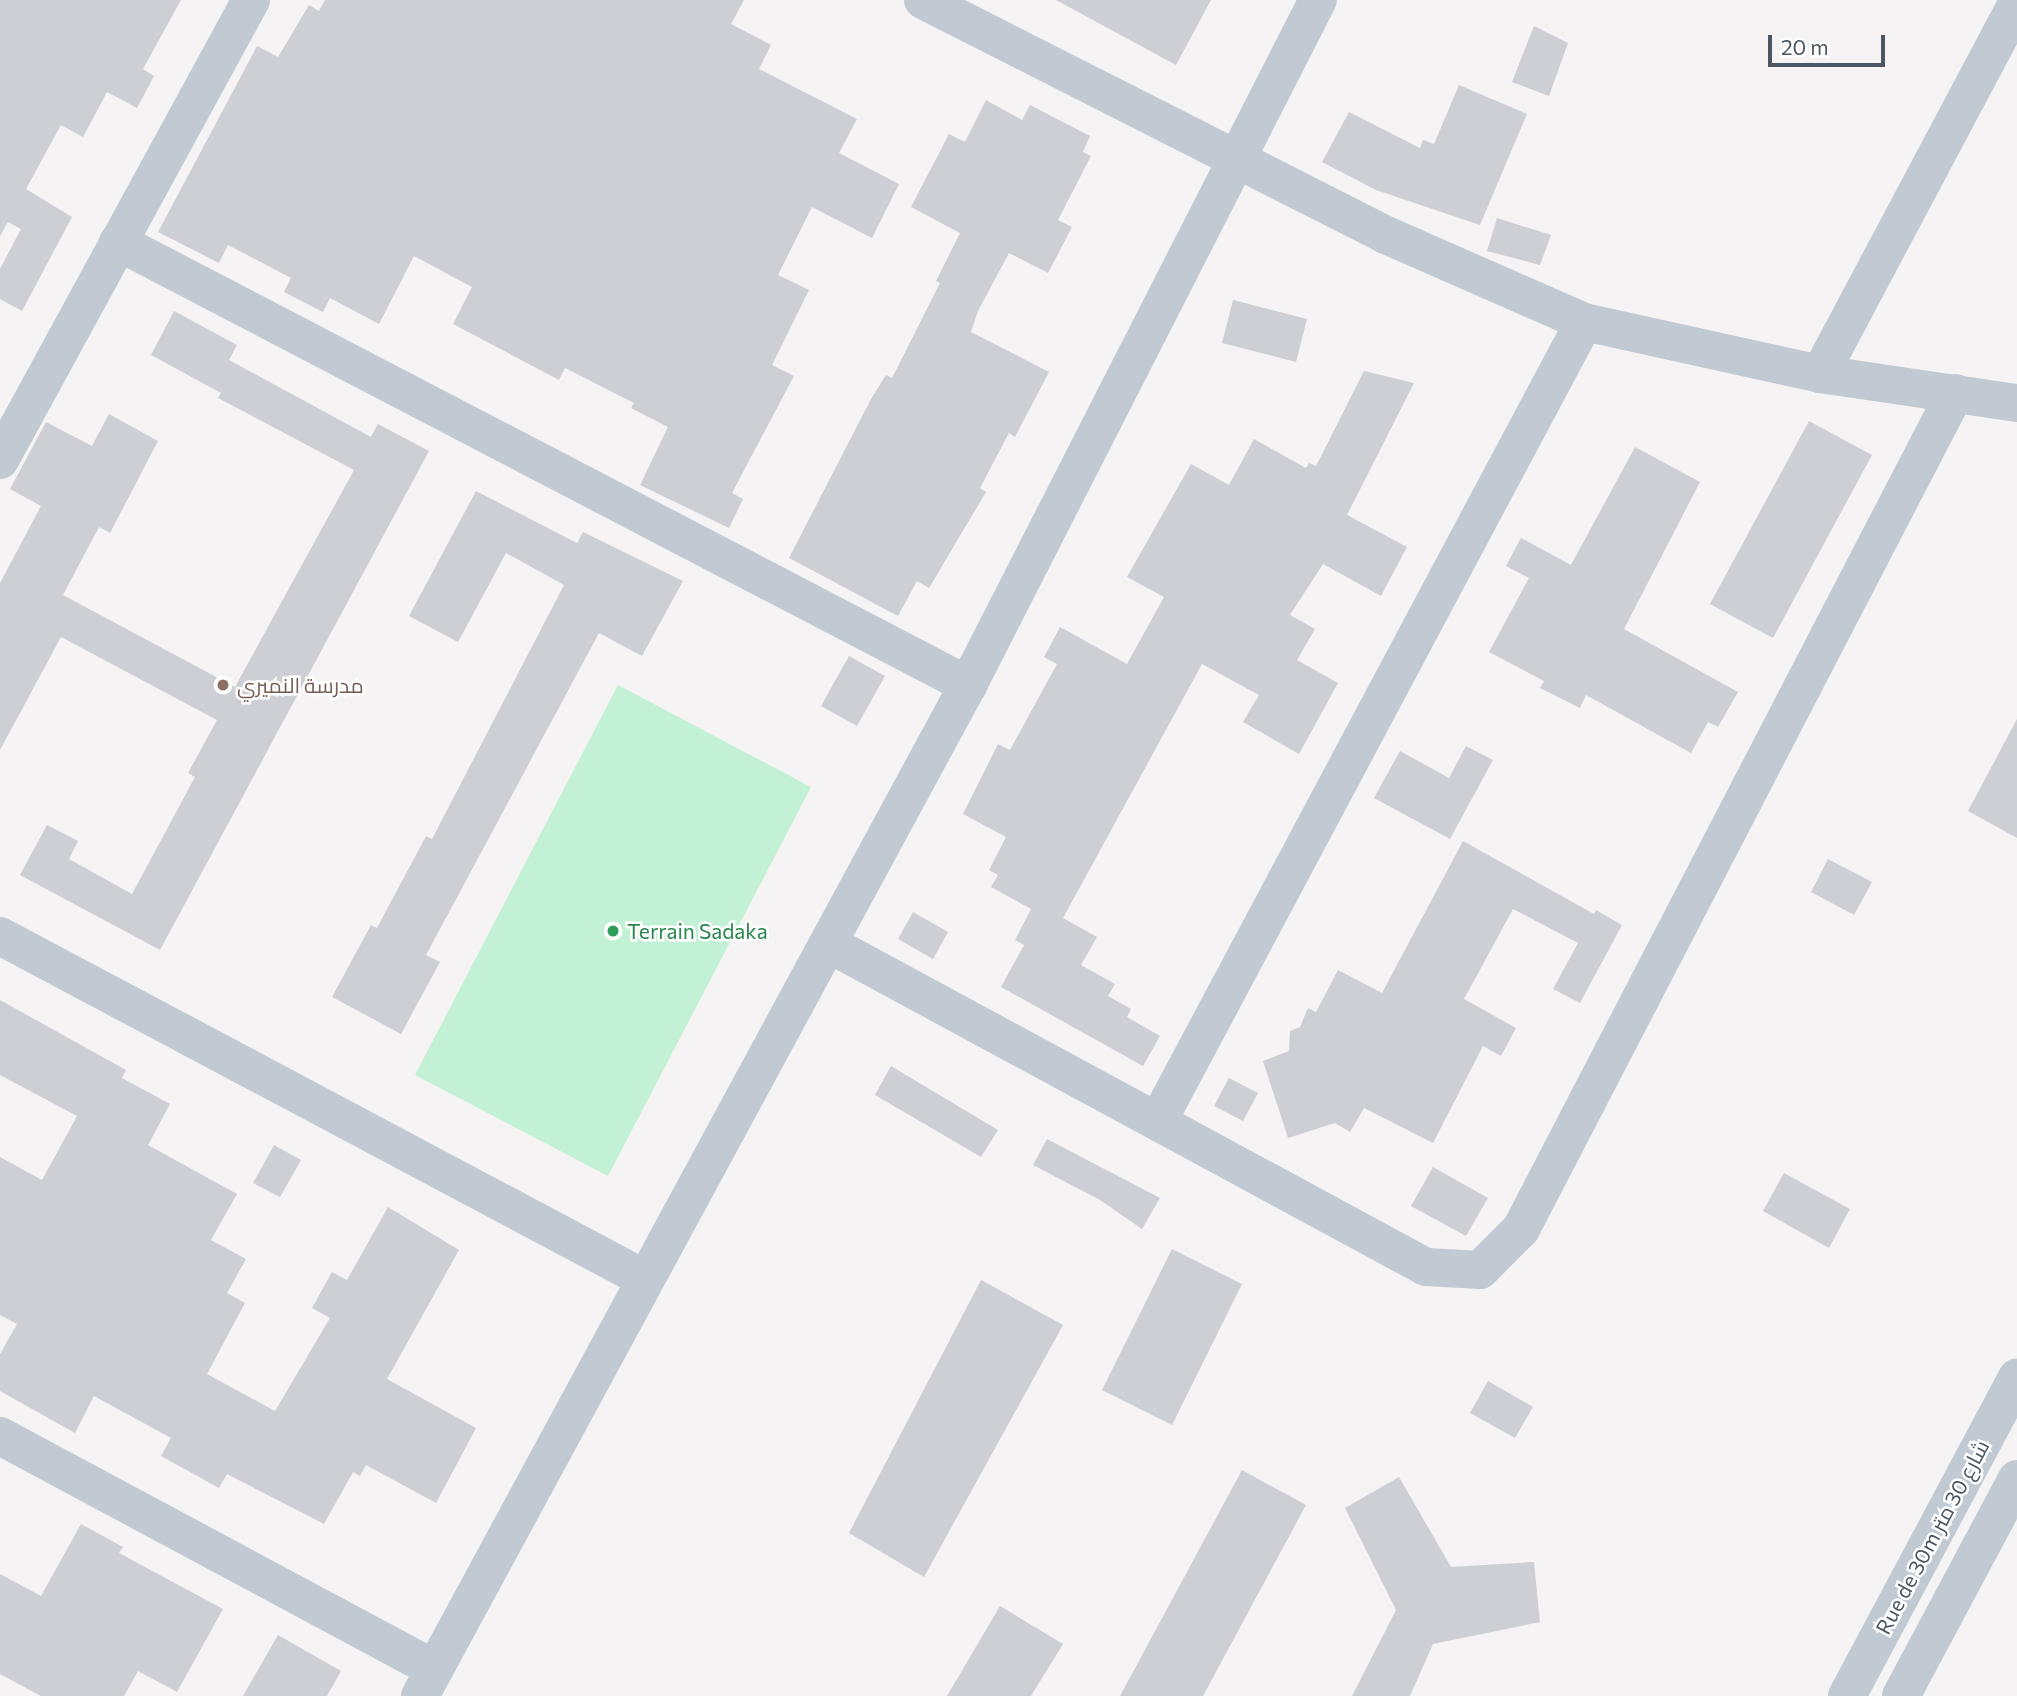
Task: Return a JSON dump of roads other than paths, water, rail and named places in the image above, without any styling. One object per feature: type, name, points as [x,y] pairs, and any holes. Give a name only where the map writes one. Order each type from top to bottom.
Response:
[{"type":"street","points":[[0,460],[251,0]]},
{"type":"street","points":[[923,0],[1386,235],[1584,322],[1820,374],[2017,403]]},
{"type":"street","points":[[0,1436],[427,1683],[968,685],[1318,0]]},
{"type":"street","points":[[1820,374],[2017,3]]},
{"type":"street","points":[[118,242],[968,685]]},
{"type":"street","points":[[1159,1119],[1584,322]]},
{"type":"street","points":[[829,944],[1159,1119],[1426,1267],[1480,1270],[1521,1229],[1955,393]]},
{"type":"street","points":[[0,936],[645,1279]]},
{"type":"street","name":"Rue de 30m شارع 30 متر","points":[[1847,1696],[2017,1377]]},
{"type":"street","points":[[1901,1696],[2017,1479]]},
{"type":"place","name":"مدرسة النميري","points":[[223,685]]},
{"type":"place","name":"Terrain Sadaka","points":[[613,931]]}]
